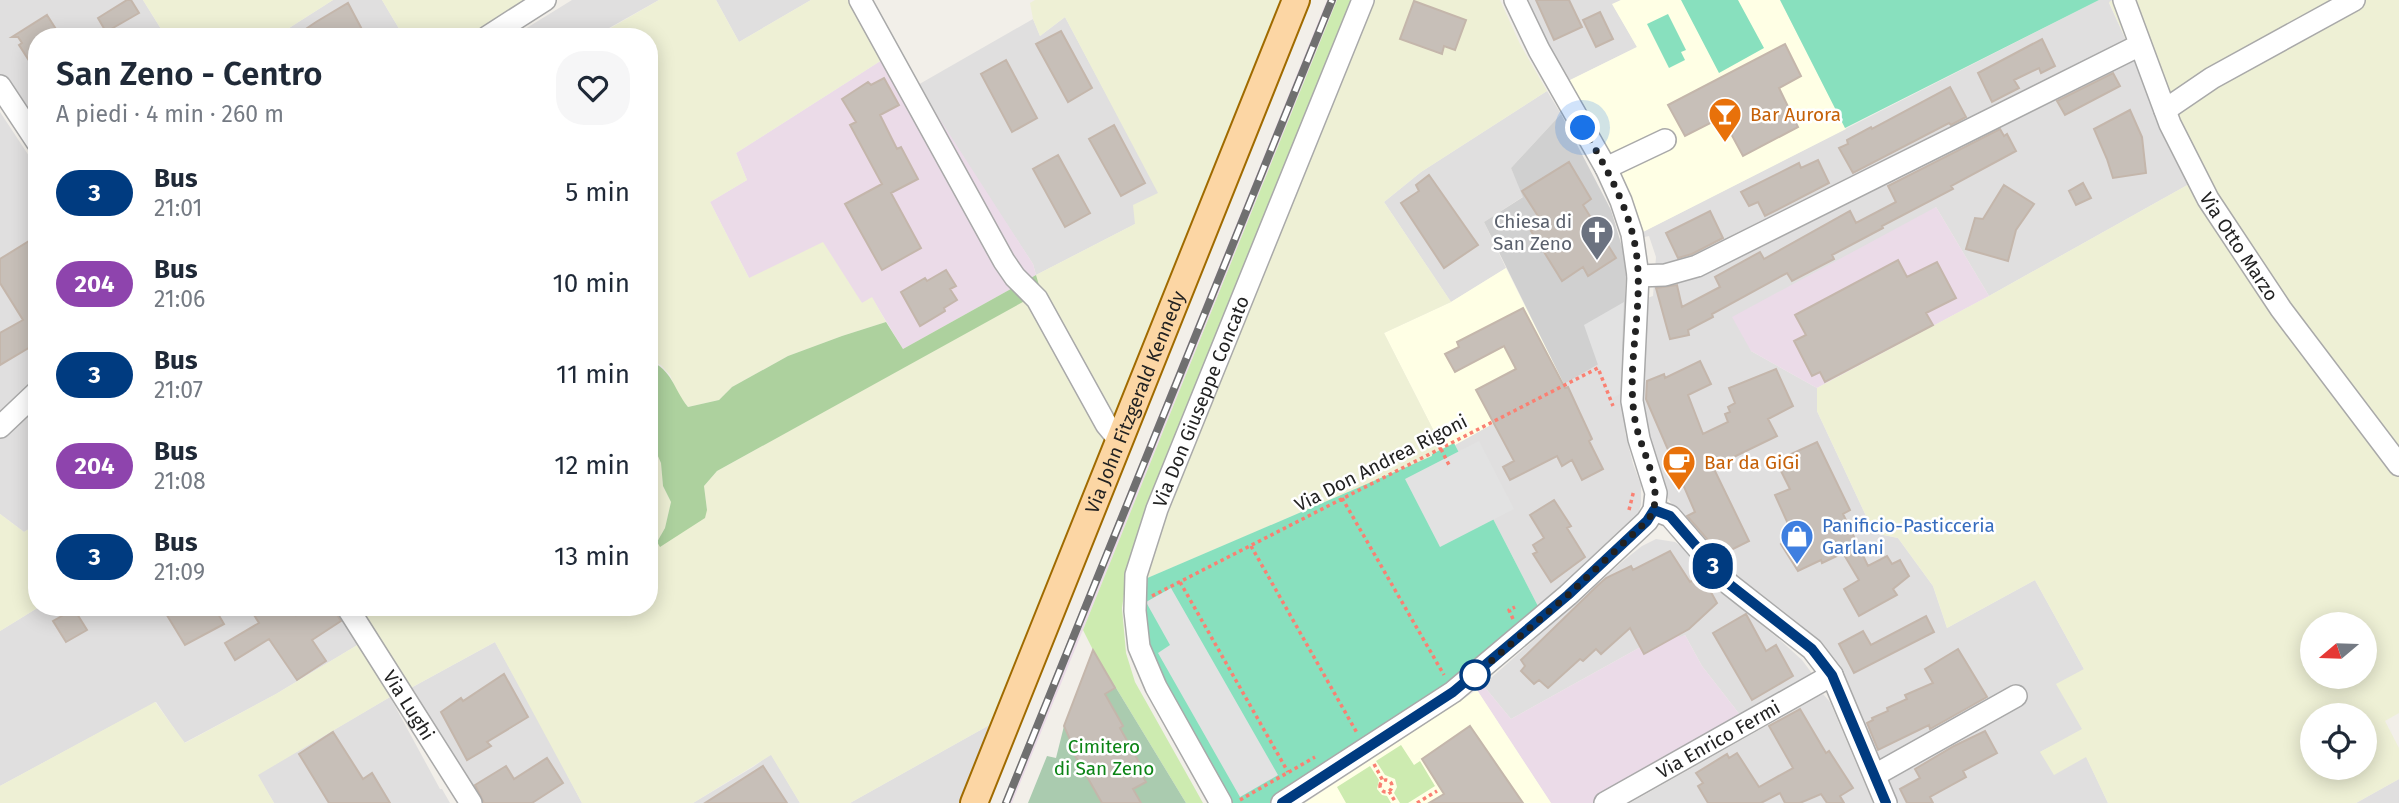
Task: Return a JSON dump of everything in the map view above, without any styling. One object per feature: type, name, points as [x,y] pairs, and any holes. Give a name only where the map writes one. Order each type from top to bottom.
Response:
[{"type":"main road","name":"Via John Fitzgerald Kennedy","points":[[974,803],[1296,0]]},
{"type":"street","points":[[501,28],[545,0]]},
{"type":"street","points":[[860,0],[1004,261],[1015,277],[1037,299],[1106,424],[1120,441]]},
{"type":"street","name":"Via Don Giuseppe Concato","points":[[1221,803],[1143,659],[1135,611],[1136,575],[1157,509],[1363,0]]},
{"type":"street","points":[[1291,798],[1453,692],[1568,595],[1647,521],[1654,510],[1656,493],[1639,439],[1632,401],[1638,276],[1635,245],[1629,223],[1606,168],[1515,0]]},
{"type":"street","name":"Via Otto Marzo","points":[[2124,0],[2165,110],[2208,199],[2281,309],[2399,466]]},
{"type":"street","points":[[2165,110],[2211,78],[2354,0]]},
{"type":"street","points":[[1638,276],[1665,275],[1697,266],[2140,45]]},
{"type":"street","points":[[0,86],[28,128]]},
{"type":"street","points":[[1606,168],[1665,140]]},
{"type":"street","points":[[0,426],[28,400]]},
{"type":"street","points":[[1654,510],[1670,516],[1729,584],[1812,649],[1832,675],[1886,803]]},
{"type":"street","name":"Via Lughi","points":[[353,616],[471,803]]},
{"type":"street","name":"Via Enrico Fermi","points":[[1605,803],[1832,675]]},
{"type":"street","points":[[1875,775],[2016,696]]},
{"type":"path","name":"Via Don Andrea Rigoni","points":[[1152,596],[1598,368],[1615,411]]},
{"type":"path","points":[[1441,449],[1449,464]]},
{"type":"path","points":[[1628,513],[1634,483]]},
{"type":"path","points":[[1342,499],[1453,692]]},
{"type":"path","points":[[1250,545],[1357,733]]},
{"type":"path","points":[[1180,582],[1291,798]]},
{"type":"path","points":[[1509,610],[1515,607]]},
{"type":"path","points":[[1372,760],[1383,781],[1381,790],[1389,792],[1396,803]]},
{"type":"path","points":[[1383,781],[1392,783],[1389,792]]},
{"type":"path","points":[[1417,803],[1437,792]]},
{"type":"shaded area","points":[[0,0],[143,0],[160,28],[28,28],[28,118],[0,76]]},
{"type":"shaded area","points":[[143,0],[333,0],[289,28],[160,28]]},
{"type":"shaded area","points":[[333,0],[382,0],[399,28],[289,28]]},
{"type":"shaded area","points":[[382,0],[547,0],[502,28],[399,28]]},
{"type":"shaded area","points":[[572,0],[659,0],[609,28],[527,28]]},
{"type":"shaded area","points":[[659,0],[716,0],[739,42],[811,0],[869,0],[896,51],[736,153],[747,180],[710,202],[749,278],[823,242],[862,303],[872,297],[886,322],[788,356],[732,387],[719,400],[688,407],[678,394],[670,375],[658,364],[658,28],[611,28]]},
{"type":"shaded area","points":[[716,0],[811,0],[739,42]]},
{"type":"shaded area","points":[[1035,0],[1284,0],[993,723],[850,803],[800,803],[771,755],[693,803],[582,803],[495,642],[407,690],[359,616],[658,616],[658,541],[707,510],[704,486],[717,471],[1040,292],[1036,275],[1135,224],[1133,205],[1158,193],[1065,17],[1040,36],[1030,3]]},
{"type":"shaded area","points":[[1327,0],[1337,0],[1083,630],[1012,803],[1002,803]]},
{"type":"shaded area","points":[[1373,0],[1500,0],[1520,44],[1547,91],[1421,172],[1384,202],[1451,302],[1384,333],[1443,449],[1433,456],[1145,579],[1151,552]]},
{"type":"shaded area","points":[[1520,0],[1621,0],[1613,5],[1637,47],[1564,83]]},
{"type":"shaded area","points":[[1621,0],[1780,0],[1846,129],[1639,234],[1564,83],[1637,47],[1612,4]]},
{"type":"shaded area","points":[[2099,0],[2113,0],[2109,3],[2191,183],[1989,296],[1936,207],[1751,351],[1817,388],[1817,411],[1874,533],[1898,538],[1933,586],[1947,628],[2035,580],[2084,669],[2082,730],[2040,752],[2086,756],[2108,803],[1894,803],[1853,707],[1701,548],[1667,497],[1650,460],[1640,411],[1644,299],[1653,296],[1656,257],[1649,236],[1640,238],[1639,234]]},
{"type":"shaded area","points":[[2399,0],[2399,713],[2385,721],[2399,748],[2399,779],[2356,803],[2108,803],[2086,757],[2054,775],[2040,752],[2082,729],[2056,684],[2084,669],[2035,580],[1947,628],[1933,586],[1898,538],[1874,533],[1817,411],[1817,388],[2191,183],[2109,2]]},
{"type":"shaded area","points":[[1065,17],[1159,193],[1135,224],[1036,275],[1033,264],[916,86],[1033,19],[1040,36]]},
{"type":"shaded area","points":[[896,51],[1033,264],[1036,275],[903,349],[872,298],[863,303],[749,278],[710,202],[747,180],[736,153]]},
{"type":"shaded area","points":[[1547,91],[1561,114],[1511,168],[1524,196],[1484,222],[1506,268],[1451,302],[1384,202],[1421,172]]},
{"type":"shaded area","points":[[0,112],[28,154],[28,387],[0,417]]},
{"type":"shaded area","points":[[1561,114],[1611,210],[1623,250],[1626,275],[1623,350],[1564,384],[1484,222],[1523,197],[1511,168]]},
{"type":"shaded area","points":[[1936,207],[1989,296],[1817,388],[1751,351],[1732,317]]},
{"type":"shaded area","points":[[1506,268],[1564,384],[1455,445],[1454,443],[1443,449],[1384,333],[1451,302]]},
{"type":"shaded area","points":[[1624,302],[1620,394],[1610,399],[1584,325]]},
{"type":"shaded area","points":[[1623,350],[1625,432],[1641,485],[1641,505],[1637,517],[1540,610],[1455,445]]},
{"type":"shaded area","points":[[28,411],[28,530],[24,532],[0,514],[0,438]]},
{"type":"shaded area","points":[[1479,441],[1514,509],[1440,547],[1405,479]]},
{"type":"shaded area","points":[[658,456],[663,486],[671,502],[665,528],[658,540]]},
{"type":"shaded area","points":[[0,514],[24,532],[28,530],[28,614],[0,631]]},
{"type":"shaded area","points":[[1656,539],[1675,542],[1682,547],[1719,590],[1780,640],[1802,660],[1814,676],[1744,720],[1702,666],[1685,635],[1680,638],[1673,629],[1511,719],[1483,685],[1623,561]]},
{"type":"shaded area","points":[[1171,588],[1278,775],[1240,797],[1158,653],[1170,645],[1146,602]]},
{"type":"shaded area","points":[[28,614],[28,616],[342,616],[359,644],[276,694],[184,743],[156,702],[0,786],[0,631]]},
{"type":"shaded area","points":[[1673,629],[1680,637],[1685,635],[1702,666],[1744,720],[1596,803],[1551,803],[1477,690],[1483,685],[1511,719]]},
{"type":"shaded area","points":[[495,642],[582,803],[471,803],[409,689]]},
{"type":"shaded area","points":[[359,644],[390,697],[258,775],[274,803],[0,803],[0,786],[155,702],[185,743],[276,694]]},
{"type":"shaded area","points":[[1477,690],[1551,803],[1305,803]]},
{"type":"shaded area","points":[[1823,694],[1830,702],[1873,803],[1630,803]]},
{"type":"shaded area","points":[[390,697],[450,803],[274,803],[257,775]]},
{"type":"shaded area","points":[[993,723],[960,803],[850,803]]},
{"type":"shaded area","points":[[771,754],[800,803],[693,803],[753,767]]},
{"type":"shaded area","points":[[2399,779],[2399,803],[2356,803]]},
{"type":"green space","points":[[1337,0],[1356,0],[1128,566],[1122,608],[1126,653],[1135,682],[1203,803],[1186,803],[1083,630]]},
{"type":"green space","points":[[1681,0],[1738,0],[1764,48],[1719,73]]},
{"type":"green space","points":[[1780,0],[2099,0],[1845,128]]},
{"type":"green space","points":[[1668,14],[1686,50],[1681,52],[1685,60],[1669,68],[1647,24]]},
{"type":"green space","points":[[1036,275],[1041,292],[717,471],[704,486],[707,510],[705,518],[660,547],[658,540],[665,528],[671,502],[663,486],[658,456],[658,365],[668,375],[688,407],[719,400],[732,387],[788,356],[886,322],[903,349]]},
{"type":"green space","points":[[1454,443],[1540,610],[1533,611],[1488,658],[1276,803],[1230,803],[1160,680],[1146,643],[1142,597],[1145,579],[1432,456]]},
{"type":"green space","name":"Cimitero di San Zeno","points":[[1093,650],[1186,803],[1028,803],[1047,756],[1056,758],[1064,726]]},
{"type":"green space","points":[[1401,745],[1414,765],[1420,761],[1435,786],[1408,803],[1400,803],[1394,793],[1397,787],[1395,779],[1385,775],[1376,761]]},
{"type":"green space","points":[[1370,766],[1379,780],[1377,789],[1387,796],[1391,803],[1346,803],[1337,787]]},
{"type":"building","points":[[127,0],[131,0],[139,13],[113,28],[104,28],[98,18]]},
{"type":"building","points":[[1536,0],[1569,0],[1582,27],[1554,40]]},
{"type":"building","points":[[1414,1],[1466,20],[1455,50],[1444,46],[1442,54],[1400,39]]},
{"type":"building","points":[[348,3],[361,28],[307,28]]},
{"type":"building","points":[[1600,12],[1613,39],[1596,47],[1583,20]]},
{"type":"building","points":[[47,15],[55,28],[28,28],[28,59],[19,45],[22,43],[18,37],[12,37]]},
{"type":"building","points":[[1061,31],[1092,88],[1068,102],[1036,44]]},
{"type":"building","points":[[2042,39],[2055,66],[2041,73],[2039,68],[2014,80],[2019,88],[1992,102],[1978,73]]},
{"type":"building","points":[[1785,44],[1801,76],[1779,88],[1798,127],[1743,156],[1722,117],[1685,136],[1668,105]]},
{"type":"building","points":[[1006,60],[1037,118],[1012,132],[981,74]]},
{"type":"building","points":[[2113,73],[2120,86],[2065,115],[2057,101]]},
{"type":"building","points":[[884,78],[899,105],[880,115],[897,149],[901,147],[918,179],[891,193],[921,248],[882,270],[845,204],[882,184],[850,125],[856,122],[842,99],[868,82],[871,85]]},
{"type":"building","points":[[1950,87],[1966,117],[1951,125],[1949,123],[1853,173],[1839,148],[1848,144],[1847,140]]},
{"type":"building","points":[[2130,110],[2142,137],[2146,173],[2113,178],[2094,129]]},
{"type":"building","points":[[1114,125],[1145,183],[1121,196],[1089,139]]},
{"type":"building","points":[[2000,129],[2004,136],[2007,134],[2016,151],[1832,255],[1834,259],[1792,281],[1787,273],[1712,314],[1713,317],[1688,330],[1689,335],[1670,339],[1656,288],[1677,285],[1682,307],[1720,287],[1715,277],[1760,252],[1764,259],[1850,211],[1856,223],[1896,202],[1888,186]]},
{"type":"building","points":[[1058,155],[1090,213],[1065,227],[1033,169]]},
{"type":"building","points":[[1818,160],[1829,183],[1765,216],[1758,202],[1749,206],[1741,192],[1799,163],[1801,168]]},
{"type":"building","points":[[1569,162],[1591,199],[1583,205],[1616,258],[1588,276],[1583,267],[1562,281],[1531,231],[1543,224],[1522,191]]},
{"type":"building","points":[[1429,175],[1478,245],[1444,268],[1401,203],[1419,191],[1416,185]]},
{"type":"building","points":[[2083,183],[2091,198],[2076,205],[2069,191]]},
{"type":"building","points":[[2004,185],[2034,204],[2016,230],[2008,261],[1966,249],[1975,218],[1983,219]]},
{"type":"building","points":[[1710,211],[1723,238],[1678,258],[1666,233]]},
{"type":"building","points":[[28,242],[28,348],[0,365],[0,333],[23,320],[0,283],[0,259]]},
{"type":"building","points":[[1898,260],[1907,277],[1937,262],[1956,298],[1926,313],[1933,325],[1825,382],[1820,372],[1812,376],[1794,341],[1806,335],[1795,315]]},
{"type":"building","points":[[946,270],[956,286],[950,289],[957,300],[944,308],[945,311],[920,326],[901,292]]},
{"type":"building","points":[[1523,308],[1565,388],[1568,387],[1603,469],[1582,480],[1572,460],[1562,466],[1557,456],[1510,480],[1503,467],[1514,461],[1476,390],[1516,369],[1504,346],[1455,372],[1445,354],[1459,347],[1457,342]]},
{"type":"building","points":[[1700,361],[1711,384],[1688,395],[1703,434],[1728,422],[1725,414],[1730,412],[1728,407],[1735,403],[1729,388],[1776,369],[1793,406],[1768,419],[1777,436],[1713,467],[1749,541],[1721,555],[1687,516],[1695,512],[1646,399],[1647,381],[1664,374],[1665,378]]},
{"type":"building","points":[[1817,442],[1850,510],[1843,514],[1868,566],[1887,556],[1892,564],[1900,560],[1909,576],[1893,589],[1897,595],[1859,616],[1844,589],[1859,580],[1843,553],[1798,571],[1781,544],[1794,537],[1775,495],[1790,489],[1776,461]]},
{"type":"building","points":[[1554,500],[1571,526],[1567,528],[1585,557],[1551,582],[1533,554],[1537,552],[1533,545],[1544,538],[1530,515]]},
{"type":"building","points":[[1670,551],[1690,582],[1702,576],[1717,603],[1689,629],[1644,654],[1630,628],[1601,654],[1596,649],[1583,661],[1580,659],[1548,688],[1539,680],[1534,684],[1521,671],[1525,666],[1521,660],[1606,578],[1631,566],[1633,570]]},
{"type":"building","points":[[1746,614],[1766,651],[1776,645],[1793,676],[1752,700],[1713,633]]},
{"type":"building","points":[[62,616],[78,616],[87,630],[66,642],[53,621]]},
{"type":"building","points":[[167,616],[219,616],[224,624],[185,645]]},
{"type":"building","points":[[255,616],[338,616],[341,621],[312,640],[326,661],[297,680],[269,639],[235,660],[225,643],[259,623]]},
{"type":"building","points":[[1926,616],[1934,632],[1854,673],[1839,644],[1863,631],[1871,645]]},
{"type":"building","points":[[1958,649],[1987,697],[1930,729],[1929,725],[1878,750],[1867,723],[1888,711],[1887,708],[1907,699],[1905,695],[1933,683],[1925,669]]},
{"type":"building","points":[[1093,650],[1115,688],[1105,694],[1123,726],[1120,728],[1140,764],[1137,766],[1146,782],[1133,789],[1141,803],[1102,803],[1069,745],[1072,744],[1064,726]]},
{"type":"building","points":[[504,674],[528,717],[487,742],[491,746],[467,760],[441,712]]},
{"type":"building","points":[[1800,709],[1826,753],[1829,751],[1853,788],[1840,796],[1844,803],[1827,803],[1821,794],[1800,803],[1785,803],[1780,793],[1761,803],[1708,803],[1698,786],[1703,783],[1696,773],[1727,754],[1729,758],[1737,753],[1759,787],[1793,768],[1769,726]]},
{"type":"building","points":[[1470,726],[1523,803],[1429,803],[1444,794],[1422,759]]},
{"type":"building","points":[[1985,731],[1997,753],[1963,771],[1966,777],[1930,797],[1933,803],[1907,803],[1900,789],[1920,778],[1915,769]]},
{"type":"building","points":[[333,732],[363,779],[372,773],[390,803],[329,803],[299,754]]},
{"type":"building","points":[[547,758],[563,783],[532,803],[484,803],[475,785],[506,766],[514,779]]},
{"type":"building","points":[[763,766],[787,803],[705,803]]},
{"type":"railway","points":[[1006,803],[1332,0]]},
{"type":"bus line","name":"3","points":[[1282,803],[1453,692],[1484,668],[1568,595],[1647,521],[1654,510],[1670,516],[1729,584],[1798,637],[1820,659],[1832,675],[1850,714],[1886,803]]},
{"type":"place","name":"Bar Aurora","points":[[1725,144]]},
{"type":"place","name":"Chiesa di San Zeno","points":[[1597,262]]},
{"type":"place","name":"Bar da GiGi","points":[[1679,492]]},
{"type":"place","name":"Panificio-Pasticceria Garlani","points":[[1797,566]]},
{"type":"route","points":[[1475,675],[1469,680],[1584,580],[1647,521],[1654,510],[1656,493],[1639,439],[1632,401],[1638,276],[1635,245],[1621,201],[1583,128]]}]
